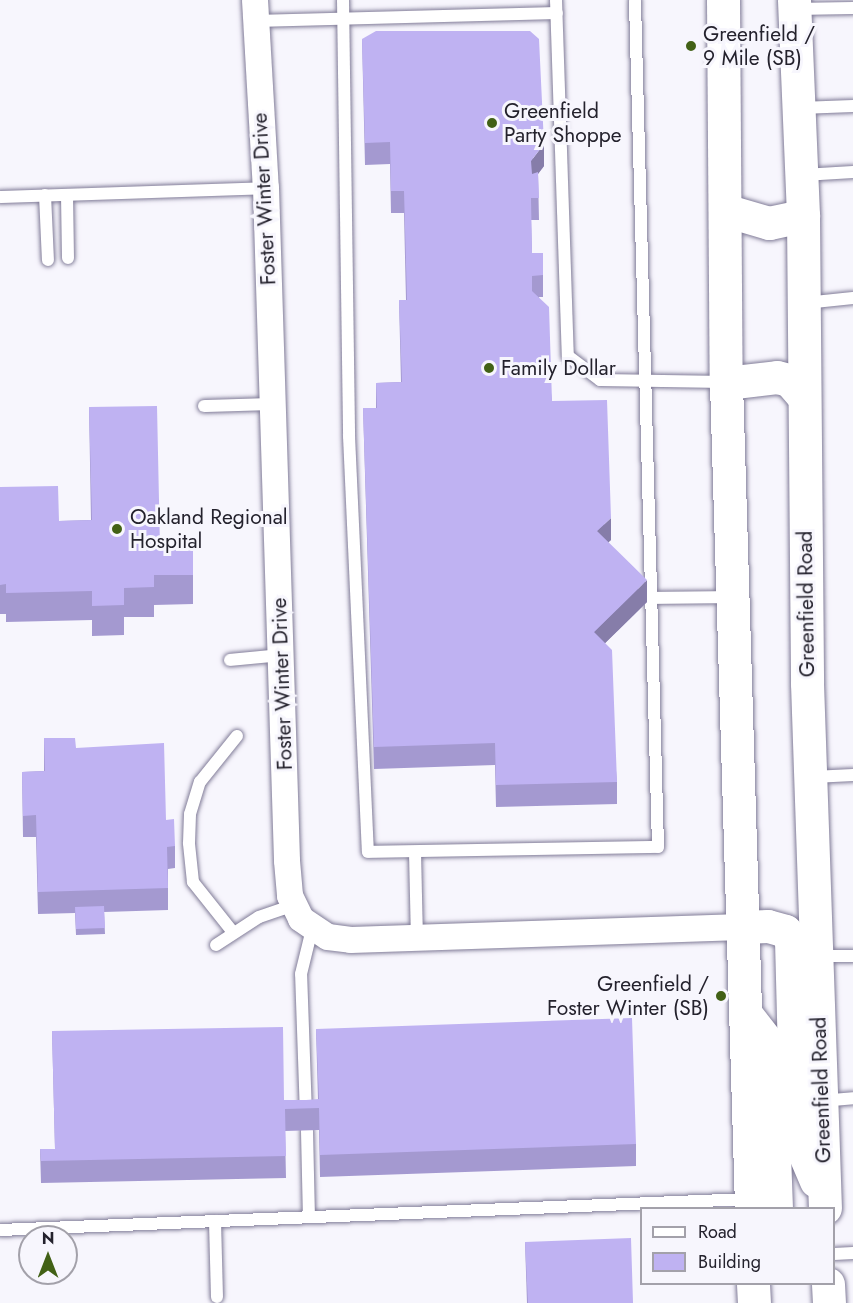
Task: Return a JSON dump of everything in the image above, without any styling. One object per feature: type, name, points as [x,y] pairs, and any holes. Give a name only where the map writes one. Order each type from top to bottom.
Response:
[{"type":"main road","points":[[723,0],[728,211],[726,382],[745,1013],[771,1045],[759,1205]]},
{"type":"main road","name":"Greenfield Road","points":[[794,5],[796,108],[802,216],[802,395],[820,1101],[825,1205]]},
{"type":"main road","points":[[728,211],[769,223],[802,216]]},
{"type":"main road","points":[[726,382],[777,377],[789,380],[802,395]]},
{"type":"main road","points":[[742,927],[768,926],[785,931],[791,940],[796,1134],[825,1205]]},
{"type":"main road","points":[[753,1285],[754,1303]]},
{"type":"main road","points":[[828,1285],[829,1303]]},
{"type":"street","name":"Foster Winter Drive","points":[[255,11],[266,188],[288,882],[294,906],[312,929]]},
{"type":"street","points":[[312,929],[351,940],[742,927]]},
{"type":"lane","points":[[343,0],[349,436],[368,852],[658,847],[635,0]]},
{"type":"lane","points":[[556,0],[568,356],[600,380],[726,382]]},
{"type":"lane","points":[[794,5],[853,8]]},
{"type":"lane","points":[[255,11],[343,21],[557,13]]},
{"type":"lane","points":[[796,108],[853,106]]},
{"type":"lane","points":[[800,175],[853,172]]},
{"type":"lane","points":[[0,197],[266,188]]},
{"type":"lane","points":[[45,195],[48,260]]},
{"type":"lane","points":[[67,195],[68,258]]},
{"type":"lane","points":[[801,303],[853,298]]},
{"type":"lane","points":[[204,406],[273,404]]},
{"type":"lane","points":[[651,598],[732,597]]},
{"type":"lane","points":[[230,660],[281,654]]},
{"type":"lane","points":[[232,932],[192,882],[189,843],[190,814],[200,782],[237,736]]},
{"type":"lane","points":[[813,777],[853,776]]},
{"type":"lane","points":[[415,852],[417,938]]},
{"type":"lane","points":[[216,945],[232,932],[294,906]]},
{"type":"lane","points":[[309,1217],[301,974],[312,929]]},
{"type":"lane","points":[[817,956],[853,956]]},
{"type":"lane","points":[[820,1101],[853,1098]]},
{"type":"lane","points":[[684,1207],[759,1205]]},
{"type":"lane","points":[[0,1230],[309,1217],[640,1208]]},
{"type":"lane","points":[[215,1221],[217,1297]]},
{"type":"lane","points":[[835,1254],[853,1253]]},
{"type":"building","points":[[376,31],[530,31],[539,39],[544,144],[531,161],[532,174],[538,172],[539,198],[531,198],[532,253],[543,253],[543,275],[532,276],[532,291],[549,307],[552,401],[607,400],[611,518],[597,531],[647,580],[594,632],[612,650],[617,782],[496,785],[495,743],[374,747],[363,408],[377,408],[376,383],[402,382],[399,300],[407,300],[404,191],[391,191],[390,142],[365,143],[362,39]]},
{"type":"building","points":[[157,406],[160,548],[193,547],[193,575],[154,575],[154,587],[124,588],[124,605],[92,606],[92,591],[6,593],[6,584],[0,585],[0,487],[58,486],[59,521],[92,520],[89,407]]},
{"type":"building","points":[[44,738],[75,738],[76,748],[164,743],[166,820],[174,819],[175,846],[167,847],[168,888],[38,892],[36,815],[23,816],[22,772],[45,771]]},
{"type":"building","points":[[104,906],[105,928],[76,929],[75,907]]},
{"type":"building","points":[[632,1018],[636,1144],[320,1155],[319,1108],[285,1109],[286,1156],[41,1161],[40,1149],[55,1149],[52,1031],[283,1027],[284,1100],[306,1100],[319,1099],[316,1029]]},
{"type":"building","points":[[631,1238],[633,1303],[528,1303],[525,1242]]},
{"type":"place","name":"Greenfield / 9 Mile (SB)","points":[[691,46]]},
{"type":"place","name":"Greenfield Party Shoppe","points":[[492,123]]},
{"type":"place","name":"Family Dollar","points":[[489,368]]},
{"type":"place","name":"Oakland Regional Hospital","points":[[117,529]]},
{"type":"place","name":"Greenfield / Foster Winter (SB)","points":[[721,996]]}]
